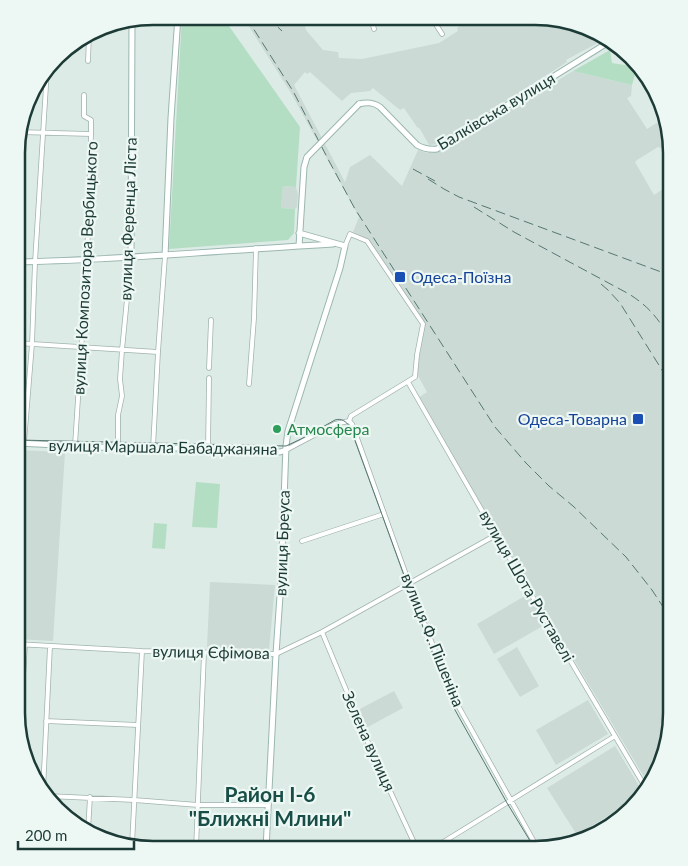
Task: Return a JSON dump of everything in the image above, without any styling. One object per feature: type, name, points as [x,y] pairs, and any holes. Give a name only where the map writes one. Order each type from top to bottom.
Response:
[{"type":"street","points":[[153,448],[177,25]]},
{"type":"street","points":[[373,25],[374,29]]},
{"type":"street","points":[[436,25],[442,34]]},
{"type":"street","name":"вулиця Ференца Ліста","points":[[118,448],[118,415],[122,396],[120,379],[131,258],[132,27]]},
{"type":"street","points":[[88,61],[89,42]]},
{"type":"street","name":"Балківська вулиця","points":[[299,233],[304,167],[307,157],[359,104],[365,102],[375,104],[417,145],[423,149],[437,149],[604,45]]},
{"type":"street","points":[[25,432],[32,344],[46,84]]},
{"type":"street","name":"вулиця Композитора Вербицького","points":[[75,445],[87,259],[91,134],[91,120],[84,116],[84,95]]},
{"type":"street","points":[[27,132],[91,134]]},
{"type":"street","points":[[299,246],[299,233],[345,246],[350,234],[366,241],[422,324],[415,377],[408,382]]},
{"type":"street","points":[[25,262],[131,258],[256,248],[338,244]]},
{"type":"street","name":"вулиця Бреуса","points":[[266,841],[288,431],[340,268],[345,246]]},
{"type":"street","points":[[249,384],[254,318],[256,248]]},
{"type":"street","points":[[209,368],[211,320]]},
{"type":"street","points":[[25,344],[158,352]]},
{"type":"street","points":[[208,448],[209,378]]},
{"type":"street","name":"вулиця Маршала Бабаджаняна","points":[[25,444],[118,448],[208,448],[280,452],[335,424],[349,421],[351,416],[408,382]]},
{"type":"street","name":"вулиця Шота Руставелі","points":[[408,382],[642,782]]},
{"type":"street","name":"вулиця Ф. Пішеніна","points":[[349,421],[352,424],[409,583],[451,692],[533,841]]},
{"type":"street","points":[[302,541],[384,514]]},
{"type":"street","name":"вулиця Єфімова","points":[[25,645],[142,651],[276,654],[322,632],[496,535]]},
{"type":"street","name":"Зелена вулиця","points":[[322,632],[372,752],[413,841]]},
{"type":"street","points":[[44,779],[50,646]]},
{"type":"street","points":[[132,840],[142,651]]},
{"type":"street","points":[[196,841],[204,652]]},
{"type":"street","points":[[46,720],[138,725]]},
{"type":"street","points":[[446,841],[615,736]]},
{"type":"street","points":[[56,796],[198,805],[268,805]]},
{"type":"street","points":[[88,823],[90,797]]},
{"type":"shaded area","points":[[248,25],[305,25],[306,30],[323,50],[338,52],[339,58],[362,59],[439,43],[458,31],[457,28],[461,25],[552,26],[568,29],[599,42],[566,60],[567,62],[439,144],[429,145],[420,129],[404,108],[400,110],[373,88],[370,91],[351,93],[342,101],[310,72],[307,74],[305,72],[294,85],[345,182],[350,167],[370,155],[402,186],[418,150],[427,153],[443,151],[573,71],[632,85],[631,96],[627,98],[647,129],[659,121],[663,148],[658,147],[635,162],[654,195],[663,189],[663,722],[656,754],[645,778],[418,398],[427,392],[417,374],[424,325],[367,239],[353,232],[359,217],[291,93]]},
{"type":"shaded area","points":[[283,186],[296,187],[298,195],[297,207],[295,209],[281,208]]},
{"type":"shaded area","points":[[25,450],[65,452],[53,641],[25,639]]},
{"type":"shaded area","points":[[210,582],[275,585],[269,650],[207,647]]},
{"type":"shaded area","points":[[530,593],[548,623],[494,654],[477,624]]},
{"type":"shaded area","points":[[517,647],[539,686],[520,697],[497,659]]},
{"type":"shaded area","points":[[394,691],[403,708],[364,729],[356,711]]},
{"type":"shaded area","points":[[588,700],[608,734],[556,765],[536,730]]},
{"type":"shaded area","points":[[615,746],[639,786],[621,808],[576,834],[547,788]]},
{"type":"green space","points":[[181,25],[228,25],[300,127],[296,187],[283,186],[281,208],[295,209],[294,233],[288,240],[169,249]]},
{"type":"green space","points":[[610,50],[612,63],[629,66],[635,73],[632,85],[573,71]]},
{"type":"green space","points":[[196,482],[220,484],[217,528],[192,527]]},
{"type":"green space","points":[[154,523],[167,524],[165,549],[152,548]]},
{"type":"tram line","points":[[25,440],[286,446],[335,420],[339,419],[345,422],[350,427],[450,701],[530,841]]},
{"type":"railway","points":[[251,25],[293,91],[355,209],[495,427],[549,486],[573,506],[626,557],[663,607]]},
{"type":"railway","points":[[276,25],[282,31]]},
{"type":"railway","points":[[413,169],[435,181]]},
{"type":"railway","points":[[428,179],[459,197],[663,273]]},
{"type":"railway","points":[[474,207],[514,232],[629,294],[654,314],[663,328]]},
{"type":"railway","points":[[601,284],[620,303],[663,372]]},
{"type":"place","name":"Одеса-Поїзна","points":[[400,277]]},
{"type":"place","name":"Одеса-Товарна","points":[[638,419]]},
{"type":"place","name":"Атмосфера","points":[[277,429]]},
{"type":"district","name":"Район І-6 \"Ближні Млини\"","points":[[270,807]]}]
